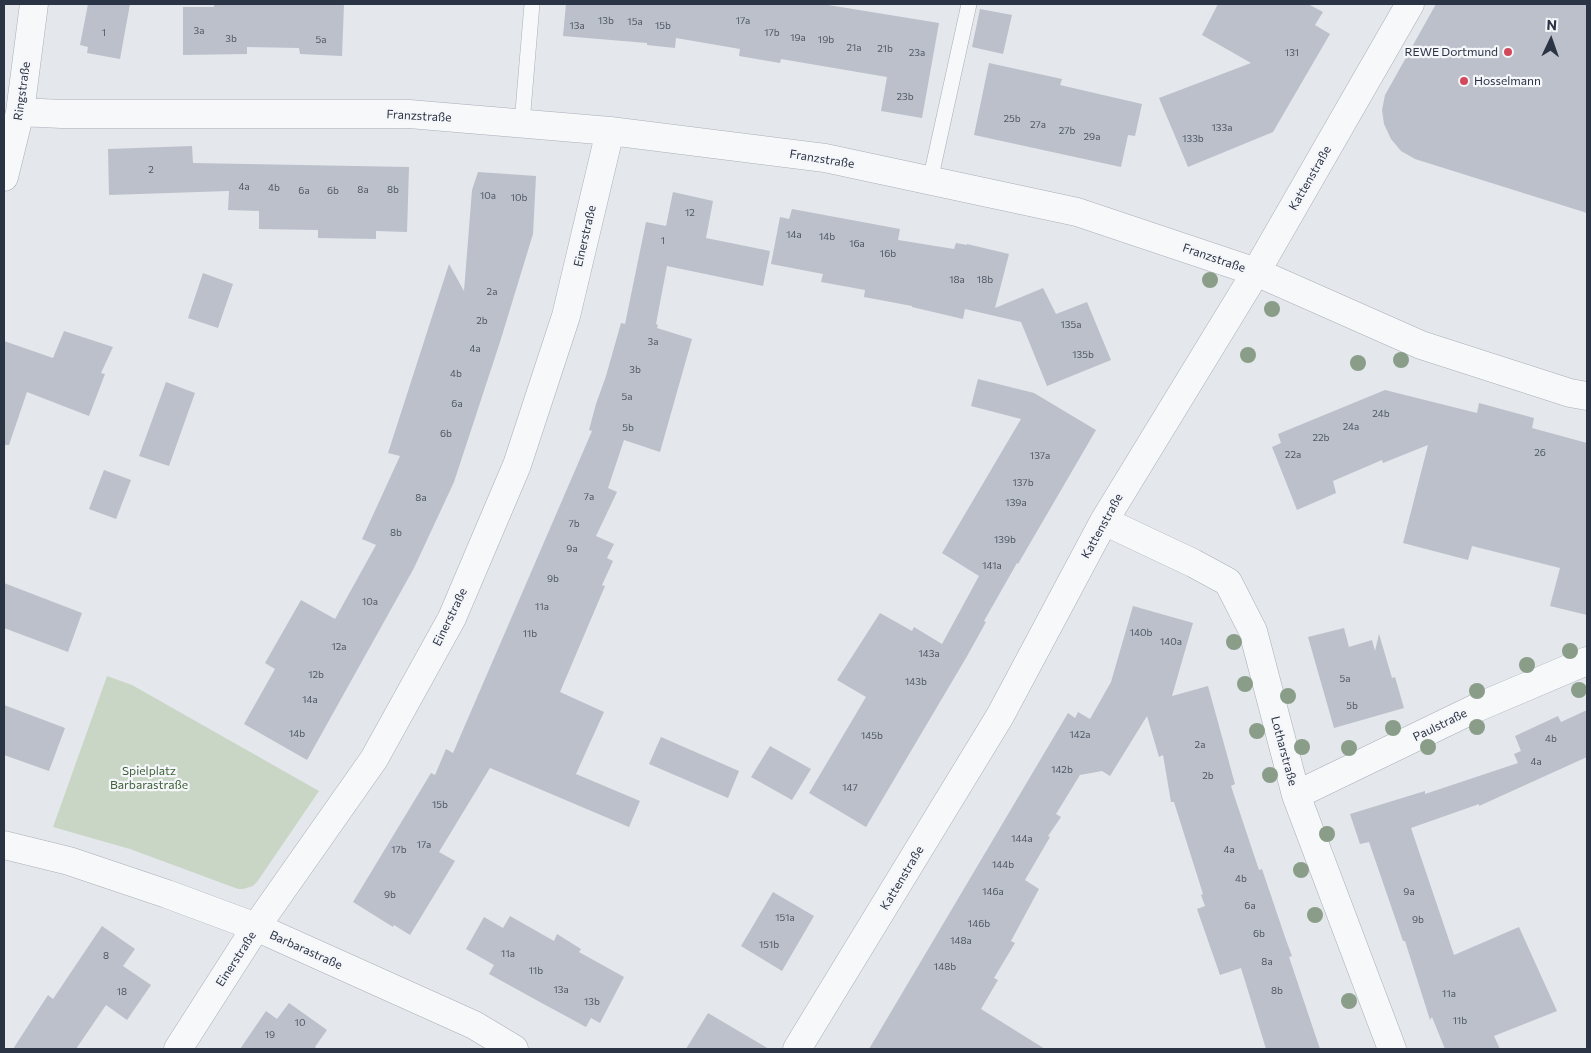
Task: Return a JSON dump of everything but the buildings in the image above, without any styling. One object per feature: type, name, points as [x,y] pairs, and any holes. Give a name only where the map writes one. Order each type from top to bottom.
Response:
[{"type":"street","name":"Ringstraße","points":[[4,177],[20,112],[34,4]]},
{"type":"street","name":"Kattenstraße","points":[[797,1049],[1000,716],[1104,521],[1256,272],[1410,4]]},
{"type":"street","name":"Franzstraße","points":[[20,112],[62,114],[408,114],[610,131],[825,158],[1076,212],[1256,272],[1422,345],[1570,393],[1587,396]]},
{"type":"street","name":"Einerstraße","points":[[178,1049],[256,927],[374,759],[452,618],[517,465],[563,325],[610,131]]},
{"type":"street","name":"Lotharstraße","points":[[1104,521],[1193,563],[1228,582],[1253,631],[1296,795],[1392,1049]]},
{"type":"street","name":"Paulstraße","points":[[1296,795],[1476,708],[1587,661]]},
{"type":"street","name":"Barbarastraße","points":[[4,845],[69,860],[256,927],[474,1025],[514,1049]]},
{"type":"lane","points":[[522,123],[532,4]]},
{"type":"lane","points":[[930,181],[970,4]]},
{"type":"green space","name":"Spielplatz Barbarastraße","points":[[107,676],[132,685],[319,791],[253,886],[238,889],[130,849],[53,827]]},
{"type":"place","name":"REWE Dortmund","points":[[1508,52]]},
{"type":"place","name":"Hosselmann","points":[[1464,81]]}]
